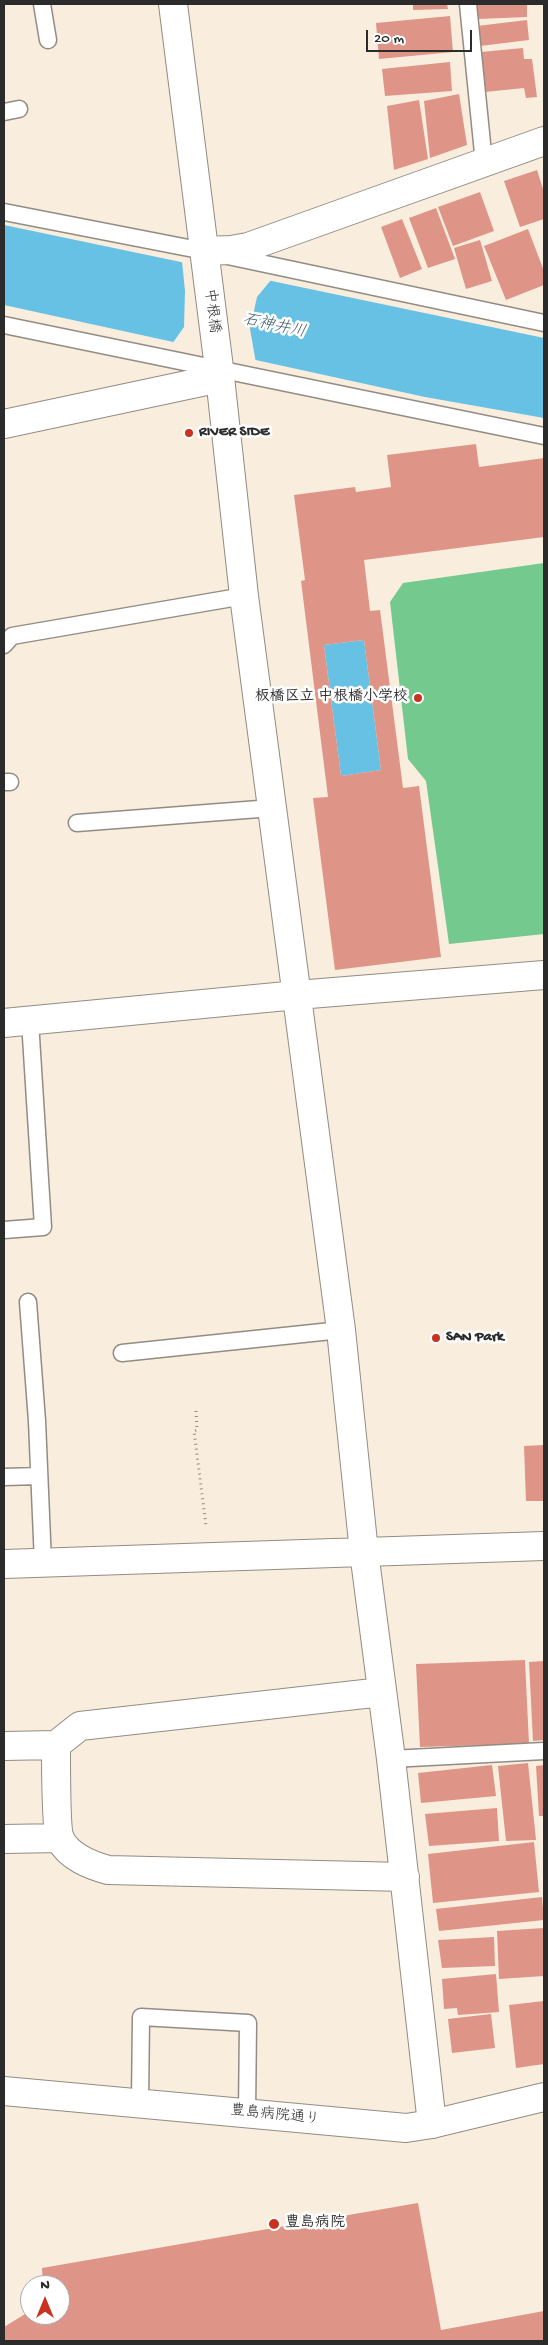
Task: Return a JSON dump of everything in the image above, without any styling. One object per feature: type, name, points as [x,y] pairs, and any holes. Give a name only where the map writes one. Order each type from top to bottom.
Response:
[{"type":"street","name":"中根橋","points":[[173,4],[219,369],[244,596],[341,1330],[364,1552],[391,1758],[432,2124]]},
{"type":"street","points":[[205,255],[248,247],[544,141]]},
{"type":"street","points":[[4,424],[219,369]]},
{"type":"street","points":[[17,1022],[297,995],[544,975]]},
{"type":"street","points":[[4,1564],[544,1546]]},
{"type":"street","points":[[4,1746],[56,1745],[80,1726],[382,1692]]},
{"type":"street","points":[[56,1745],[60,1838],[71,1851],[87,1864],[108,1870],[405,1877]]},
{"type":"street","points":[[4,1839],[60,1838]]},
{"type":"street","name":"豊島病院通り","points":[[4,2091],[140,2102],[392,2127],[432,2124],[544,2097]]},
{"type":"lane","points":[[42,4],[48,40]]},
{"type":"lane","points":[[468,4],[484,163]]},
{"type":"lane","points":[[4,212],[205,255],[544,323]]},
{"type":"lane","points":[[4,326],[544,436]]},
{"type":"lane","points":[[4,645],[12,636],[244,596]]},
{"type":"lane","points":[[77,823],[272,808]]},
{"type":"lane","points":[[4,1230],[43,1227],[17,1022]]},
{"type":"lane","points":[[28,1302],[37,1421],[43,1563]]},
{"type":"lane","points":[[122,1353],[341,1330]]},
{"type":"lane","points":[[4,1477],[39,1476]]},
{"type":"lane","points":[[391,1758],[544,1751]]},
{"type":"lane","points":[[140,2102],[141,2017],[248,2023],[247,2113]]},
{"type":"path","points":[[196,1411],[197,1430],[194,1431],[210,1558]]},
{"type":"green space","points":[[544,563],[544,934],[449,944],[426,781],[408,759],[390,602],[403,583]]},
{"type":"water","name":"石神井川","points":[[4,225],[544,338],[544,418],[425,397],[4,305]]},
{"type":"water","points":[[364,640],[381,770],[341,776],[324,645]]},
{"type":"pier","points":[[182,261],[271,280],[257,297],[250,329],[256,363],[172,344],[184,327],[185,291]]},
{"type":"building","points":[[413,4],[447,4],[448,9],[413,10]]},
{"type":"building","points":[[477,4],[527,4],[527,17],[478,19]]},
{"type":"building","points":[[450,16],[453,52],[379,59],[376,23]]},
{"type":"building","points":[[527,20],[529,40],[480,46],[477,26]]},
{"type":"building","points":[[523,48],[524,59],[532,59],[537,97],[526,98],[524,88],[485,92],[481,52]]},
{"type":"building","points":[[450,62],[452,91],[385,96],[382,69]]},
{"type":"building","points":[[459,94],[467,145],[430,158],[424,101]]},
{"type":"building","points":[[419,100],[428,159],[394,170],[387,106]]},
{"type":"building","points":[[537,170],[544,192],[544,219],[520,227],[504,181]]},
{"type":"building","points":[[480,192],[494,231],[453,246],[438,207]]},
{"type":"building","points":[[436,208],[455,259],[428,268],[409,218]]},
{"type":"building","points":[[402,219],[422,269],[400,278],[381,227]]},
{"type":"building","points":[[528,229],[544,271],[544,285],[506,300],[484,246]]},
{"type":"building","points":[[480,240],[492,281],[466,289],[454,248]]},
{"type":"building","points":[[476,444],[479,467],[544,458],[544,537],[364,560],[370,611],[380,610],[403,788],[419,786],[441,957],[335,970],[313,798],[328,797],[301,581],[305,580],[294,495],[355,487],[356,492],[391,487],[387,455]],"holes":[[[364,640],[381,770],[341,776],[324,645]]]},
{"type":"building","points":[[544,1445],[544,1501],[526,1501],[524,1446]]},
{"type":"building","points":[[525,1660],[529,1744],[420,1747],[416,1664]]},
{"type":"building","points":[[544,1661],[544,1740],[533,1741],[529,1662]]},
{"type":"building","points":[[528,1763],[536,1840],[506,1841],[498,1766]]},
{"type":"building","points":[[492,1765],[496,1796],[421,1803],[418,1773]]},
{"type":"building","points":[[544,1765],[544,1816],[539,1816],[536,1766]]},
{"type":"building","points":[[497,1808],[499,1841],[429,1846],[425,1814]]},
{"type":"building","points":[[534,1842],[539,1892],[433,1903],[428,1854]]},
{"type":"building","points":[[542,1897],[544,1920],[439,1931],[436,1909]]},
{"type":"building","points":[[544,1928],[544,1976],[499,1979],[497,1931]]},
{"type":"building","points":[[494,1937],[495,1966],[442,1968],[438,1940]]},
{"type":"building","points":[[496,1974],[499,2012],[458,2015],[457,2008],[444,2009],[442,1979]]},
{"type":"building","points":[[544,2001],[544,2064],[516,2068],[509,2005]]},
{"type":"building","points":[[491,2014],[495,2048],[452,2053],[448,2019]]},
{"type":"building","points":[[418,2203],[441,2330],[544,2311],[544,2341],[4,2341],[4,2327],[20,2317],[20,2325],[70,2325],[70,2275],[42,2275],[42,2268]]},
{"type":"place","name":"RIVER SIDE","points":[[189,433]]},
{"type":"place","name":"板橋区立 中根橋小学校","points":[[418,698]]},
{"type":"place","name":"SAN Park","points":[[436,1338]]},
{"type":"place","name":"豊島病院","points":[[274,2224]]}]
